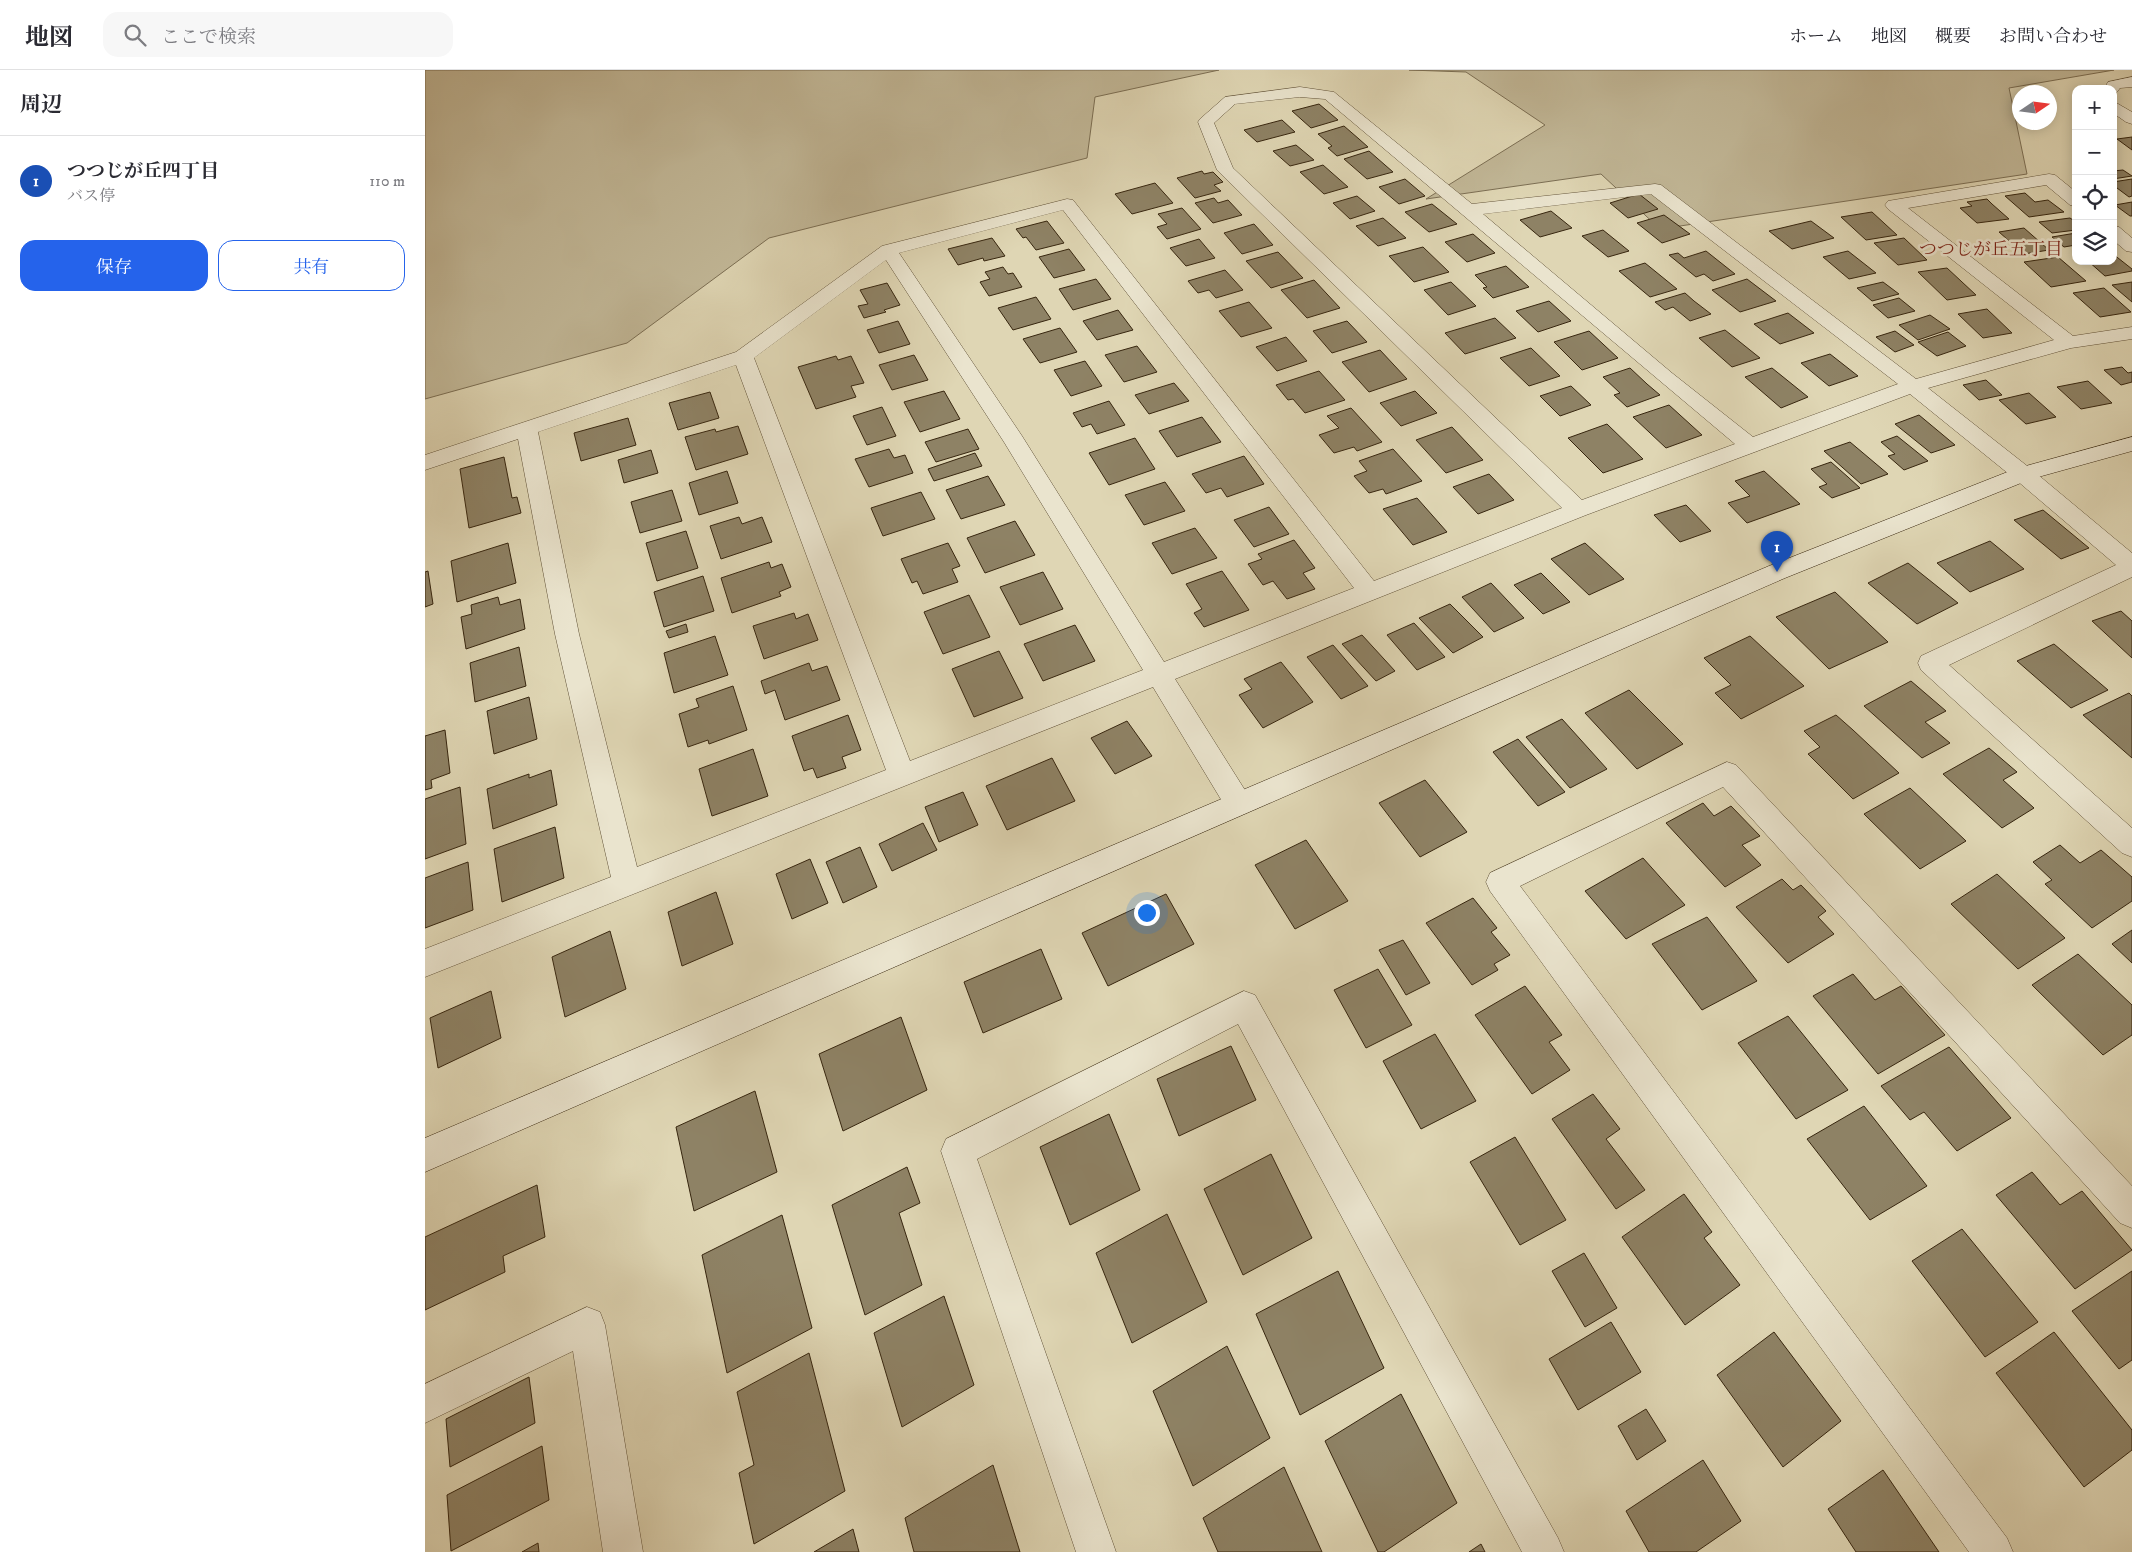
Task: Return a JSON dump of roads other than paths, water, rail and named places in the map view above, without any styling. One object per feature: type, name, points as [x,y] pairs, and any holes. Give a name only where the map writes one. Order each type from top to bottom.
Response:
[{"type":"street","points":[[2113,85],[2132,82]]},
{"type":"street","points":[[1578,510],[1225,170],[1206,122],[1229,100],[1300,92],[1329,95],[1749,446]]},
{"type":"street","points":[[2117,109],[2132,119]]},
{"type":"street","points":[[2069,342],[1894,205],[2049,179],[2072,198]]},
{"type":"street","points":[[1468,210],[1655,189],[1913,386],[2023,474],[2132,567],[1930,663],[2132,845]]},
{"type":"street","points":[[425,463],[743,356],[888,250],[1067,204],[1371,592]]},
{"type":"street","points":[[2117,234],[2132,247]]},
{"type":"street","points":[[888,250],[1014,441],[1238,803]]},
{"type":"street","points":[[425,964],[1578,510],[1749,446],[1913,386],[2069,342],[2132,333]]},
{"type":"street","points":[[743,356],[902,776]]},
{"type":"street","points":[[527,428],[567,634],[627,885]]},
{"type":"street","points":[[425,1155],[1777,572],[2023,474],[2132,444]]},
{"type":"street","points":[[1993,1552],[1500,882],[1727,774],[2132,1211]]},
{"type":"street","points":[[1096,1552],[958,1151],[1244,1006],[1543,1552]]},
{"type":"street","points":[[425,1404],[587,1325],[623,1552]]},
{"type":"place","name":"つつじが丘四丁目","points":[[1777,572]]},
{"type":"district","name":"つつじが丘五丁目","points":[[1991,250]]}]
